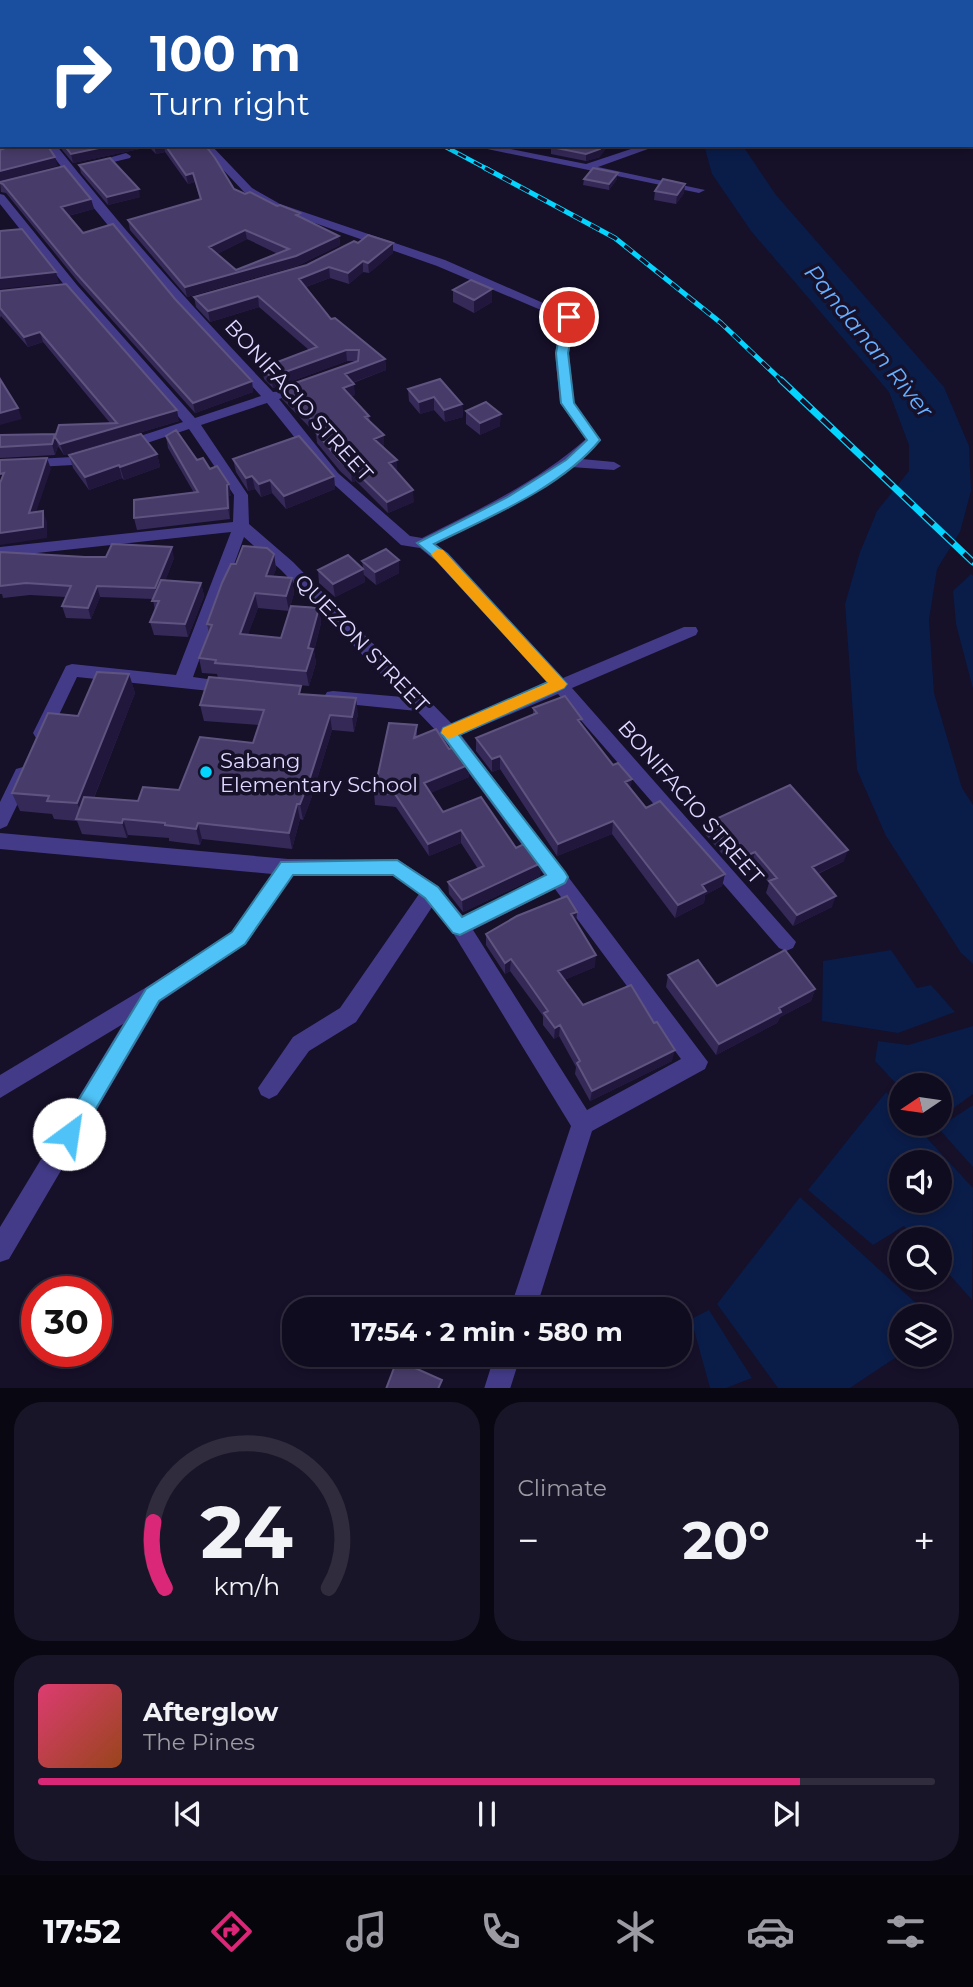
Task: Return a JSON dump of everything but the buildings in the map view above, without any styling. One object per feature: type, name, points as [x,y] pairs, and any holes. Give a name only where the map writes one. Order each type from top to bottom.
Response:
[{"type":"street","name":"BONIFACIO STREET","points":[[51,147],[64,171],[189,302],[333,476],[406,541],[424,543],[442,557],[559,684],[786,942]]},
{"type":"street","points":[[207,147],[248,190],[276,206],[441,263],[569,317],[562,353],[567,403],[594,440],[570,463],[511,501],[424,543]]},
{"type":"street","points":[[483,147],[699,190]]},
{"type":"street","points":[[587,167],[648,147]]},
{"type":"street","points":[[64,171],[126,156]]},
{"type":"street","points":[[0,197],[67,288],[193,424],[241,495],[241,526],[182,683]]},
{"type":"street","points":[[350,250],[368,238]]},
{"type":"street","points":[[0,465],[73,461],[193,424],[294,388]]},
{"type":"street","points":[[570,463],[614,466]]},
{"type":"street","points":[[0,552],[241,526]]},
{"type":"street","name":"QUEZON STREET","points":[[241,526],[287,566],[449,733],[697,1062],[583,1124]]},
{"type":"street","points":[[449,733],[559,684],[690,631]]},
{"type":"street","points":[[0,821],[72,670],[248,689]]},
{"type":"street","points":[[315,695],[421,705]]},
{"type":"street","points":[[0,842],[288,867],[397,867],[431,892],[460,928],[583,1124],[527,1297]]},
{"type":"street","points":[[0,1087],[153,995],[239,938],[288,867]]},
{"type":"street","points":[[460,928],[559,877]]},
{"type":"street","points":[[269,1087],[301,1044],[348,1015],[431,892]]},
{"type":"street","points":[[0,1250],[153,995]]},
{"type":"street","points":[[497,1388],[504,1367]]},
{"type":"water","name":"Pandanan River","points":[[705,147],[745,147],[776,195],[944,387],[969,446],[971,491],[960,532],[937,569],[929,620],[934,693],[962,788],[973,805],[973,964],[961,953],[886,836],[857,770],[845,604],[860,552],[877,511],[909,471],[909,445],[889,392],[751,231],[712,174]]},
{"type":"water","points":[[971,574],[973,689],[956,624],[953,591]]},
{"type":"water","points":[[891,950],[917,988],[931,985],[955,1012],[898,1033],[822,1021],[823,961]]},
{"type":"water","points":[[973,1026],[973,1094],[952,1109],[952,1073],[889,1073],[889,1076],[875,1061],[878,1041],[908,1045]]},
{"type":"water","points":[[886,1092],[889,1095],[889,1136],[925,1136],[938,1150],[889,1150],[889,1213],[952,1213],[952,1165],[973,1188],[972,1300],[952,1278],[952,1227],[889,1227],[889,1235],[873,1245],[808,1190]]},
{"type":"water","points":[[973,1105],[973,1167],[945,1136],[952,1136],[952,1119]]},
{"type":"water","points":[[800,1197],[889,1278],[889,1290],[902,1290],[917,1304],[889,1304],[889,1362],[850,1388],[778,1388],[717,1304]]},
{"type":"water","points":[[709,1310],[752,1378],[726,1388],[710,1388],[692,1318]]},
{"type":"railway","points":[[446,147],[489,170]]},
{"type":"railway","points":[[485,168],[615,238],[721,323],[783,382]]},
{"type":"railway","points":[[781,380],[973,562]]},
{"type":"slow traffic","points":[[438,554],[559,684],[449,733]]},
{"type":"place","name":"Sabang Elementary School","points":[[206,772]]},
{"type":"route","points":[[69,1134],[153,995],[239,938],[288,867],[397,867],[431,892],[460,928],[559,877],[449,733],[559,684],[442,557],[424,543],[511,501],[570,463],[594,440],[567,403],[562,353],[569,317]]}]
